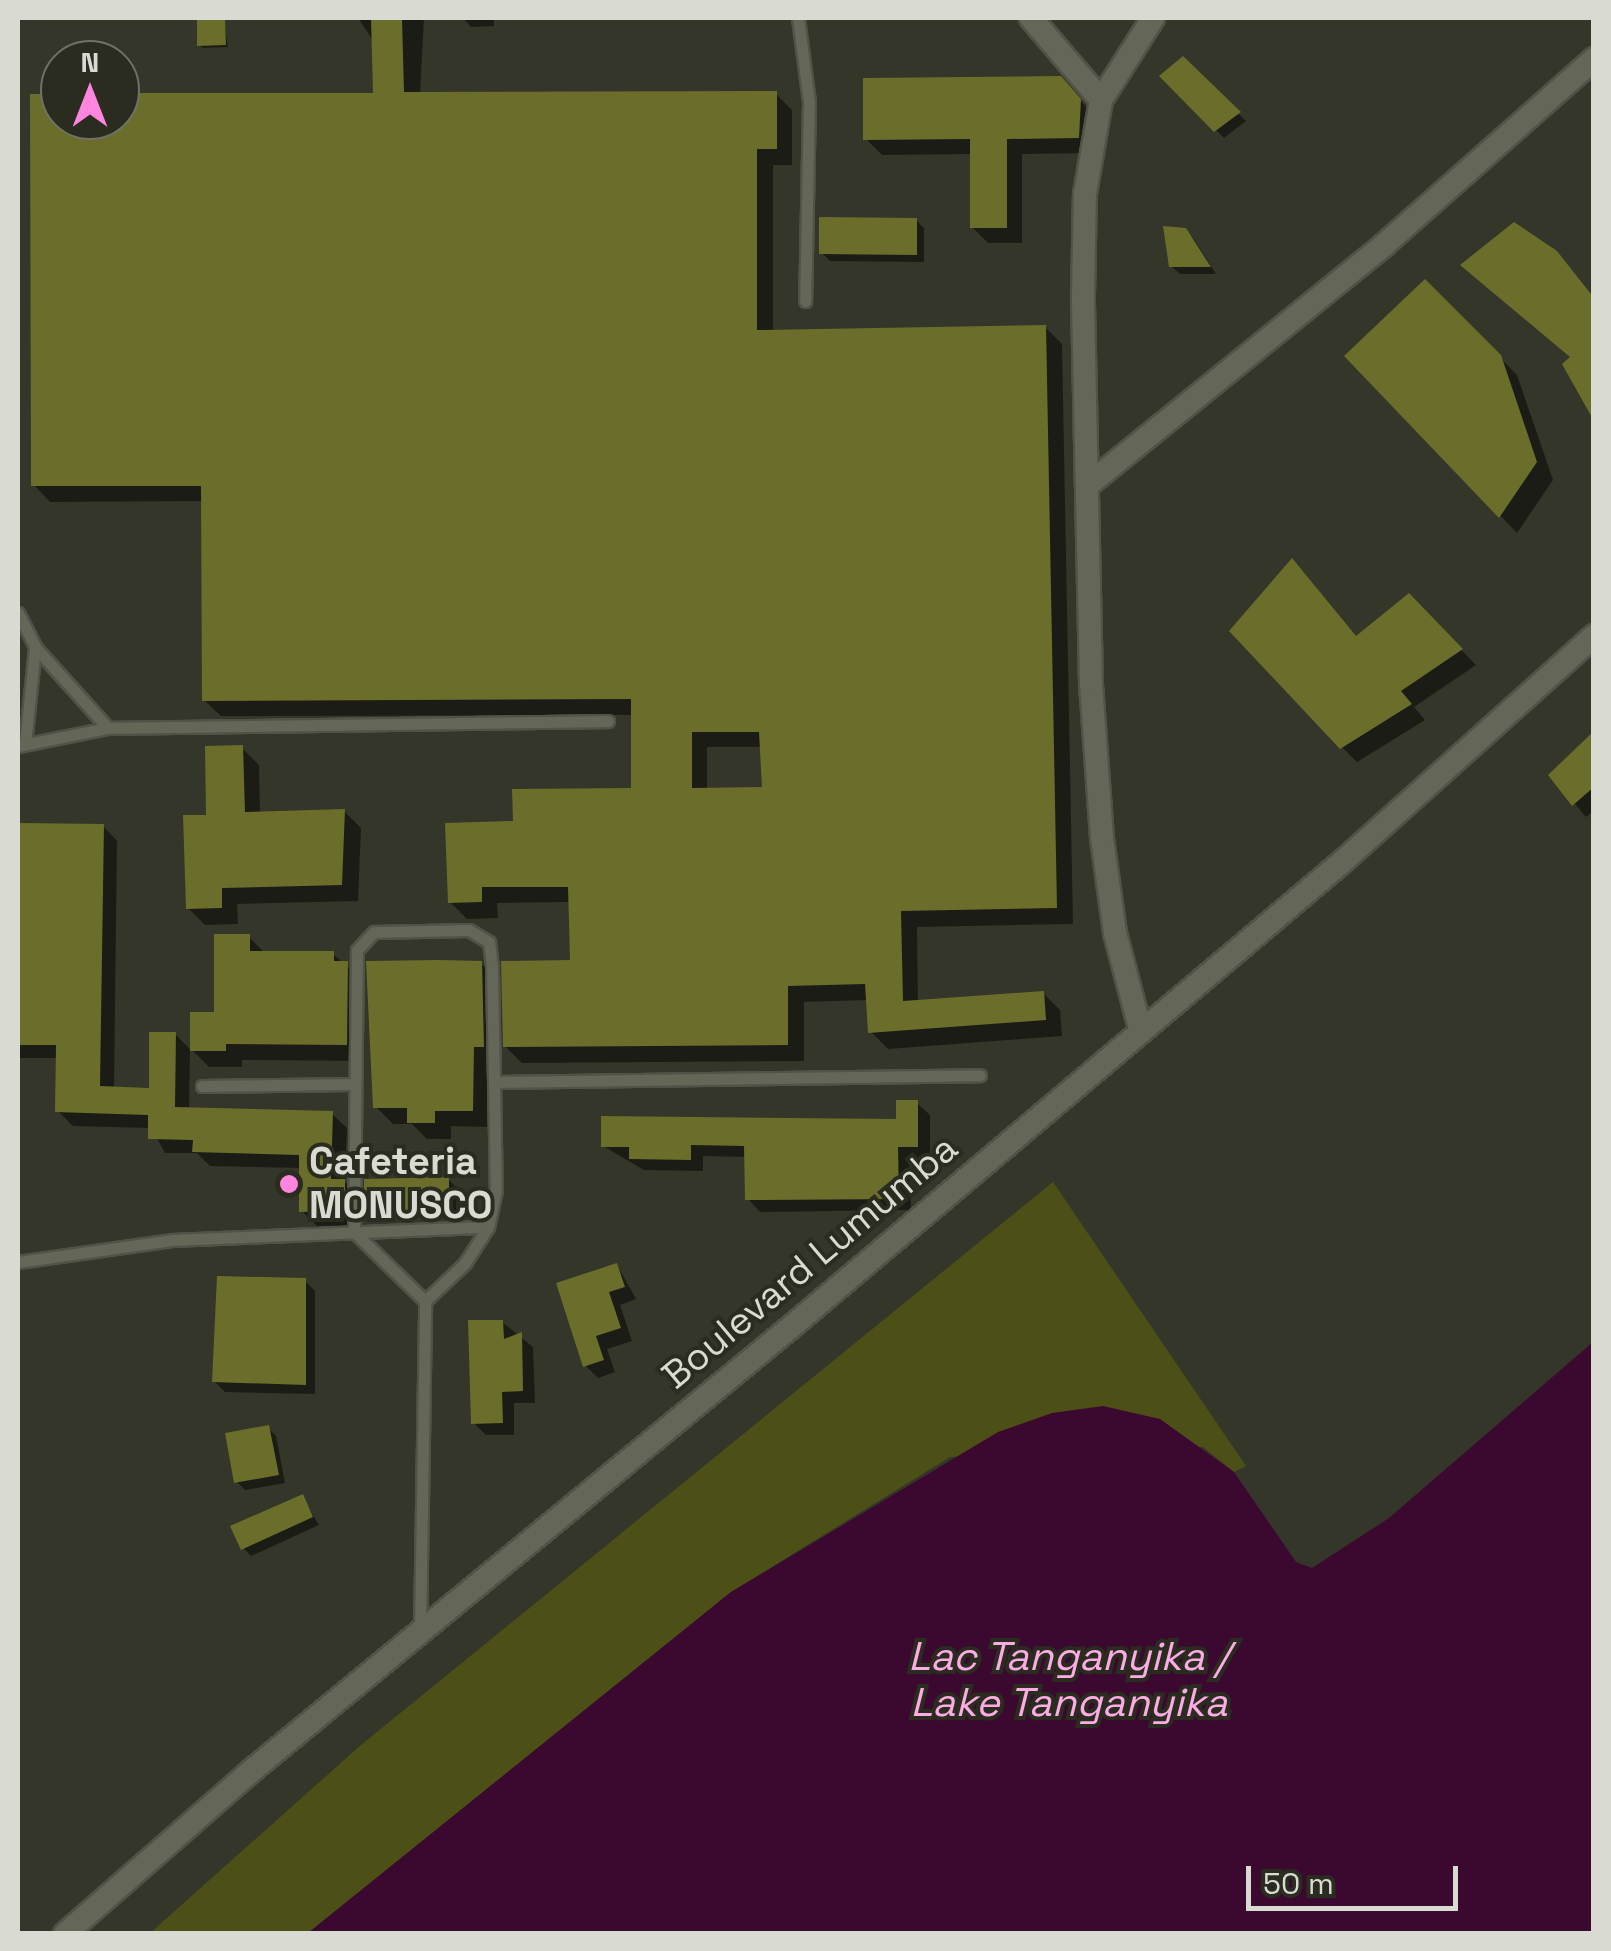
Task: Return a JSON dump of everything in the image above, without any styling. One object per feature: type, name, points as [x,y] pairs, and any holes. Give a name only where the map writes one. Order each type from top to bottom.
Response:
[{"type":"street","points":[[1030,18],[1101,100]]},
{"type":"street","points":[[1141,1032],[1104,857],[1091,684],[1085,194],[1101,100],[1152,18]]},
{"type":"street","points":[[1088,485],[1384,245],[1594,58]]},
{"type":"street","name":"Boulevard Lumumba","points":[[65,1934],[420,1631],[1141,1032],[1594,636]]},
{"type":"lane","points":[[798,18],[809,101],[805,301]]},
{"type":"lane","points":[[18,612],[35,646],[108,728]]},
{"type":"lane","points":[[35,646],[21,745],[108,728],[608,721]]},
{"type":"lane","points":[[420,1631],[424,1301],[465,1262],[488,1227],[496,1190],[489,942],[469,930],[374,932],[362,941],[352,1084],[354,1232],[424,1301]]},
{"type":"lane","points":[[495,1082],[980,1075]]},
{"type":"lane","points":[[202,1086],[352,1084]]},
{"type":"lane","points":[[18,1262],[172,1240],[488,1227]]},
{"type":"shaded area","points":[[1053,1182],[1246,1466],[1234,1472],[1203,1447],[950,1457],[731,1592],[308,1933],[149,1934],[361,1745]]},
{"type":"water","name":"Lac Tanganyika / Lake Tanganyika","points":[[1593,1342],[1593,1933],[308,1933],[731,1592],[998,1432],[1052,1413],[1103,1406],[1160,1419],[1234,1472],[1296,1562],[1312,1568],[1389,1518]]},
{"type":"building","points":[[371,18],[402,18],[404,92],[777,91],[777,149],[757,149],[757,330],[1046,325],[1057,908],[901,911],[903,1001],[1044,991],[1046,1020],[868,1033],[865,984],[788,986],[788,1045],[503,1047],[501,961],[570,960],[568,887],[482,887],[482,902],[448,903],[445,823],[513,821],[512,789],[631,788],[631,699],[202,701],[201,486],[31,486],[30,94],[40,94],[40,140],[140,140],[140,93],[373,93]],"holes":[[[692,732],[759,732],[762,787],[692,788]]]},
{"type":"building","points":[[197,19],[225,19],[226,45],[197,46]]},
{"type":"building","points":[[1183,56],[1241,112],[1214,132],[1159,76]]},
{"type":"building","points":[[1061,76],[1081,99],[1079,138],[1007,139],[1007,228],[970,228],[970,139],[863,140],[863,78]]},
{"type":"building","points":[[819,217],[917,218],[917,255],[819,254]]},
{"type":"building","points":[[1514,222],[1557,251],[1594,298],[1594,421],[1562,364],[1570,357],[1460,265]]},
{"type":"building","points":[[1163,226],[1186,228],[1211,267],[1169,267]]},
{"type":"building","points":[[1425,279],[1501,355],[1537,462],[1499,518],[1344,356]]},
{"type":"building","points":[[1292,558],[1356,636],[1409,593],[1463,649],[1401,691],[1412,704],[1340,749],[1229,631]]},
{"type":"building","points":[[1594,731],[1594,787],[1572,806],[1548,775]]},
{"type":"building","points":[[243,745],[245,812],[345,809],[342,885],[222,888],[222,908],[186,909],[183,815],[206,815],[205,746]]},
{"type":"building","points":[[18,823],[104,824],[100,1086],[149,1088],[149,1032],[176,1032],[175,1107],[333,1111],[331,1179],[345,1179],[345,1211],[299,1212],[299,1155],[192,1152],[193,1140],[148,1139],[148,1115],[55,1112],[56,1045],[18,1045]]},
{"type":"building","points":[[214,934],[250,934],[250,951],[334,951],[334,961],[348,961],[347,1045],[226,1044],[226,1051],[190,1051],[190,1012],[214,1012]]},
{"type":"building","points":[[366,961],[482,961],[484,1047],[474,1047],[473,1111],[435,1111],[435,1123],[407,1123],[407,1108],[373,1108]]},
{"type":"building","points":[[896,1100],[918,1100],[918,1147],[898,1147],[899,1199],[745,1200],[744,1146],[691,1145],[691,1160],[629,1159],[629,1147],[601,1147],[601,1116],[896,1119]]},
{"type":"building","points":[[449,1177],[449,1209],[364,1211],[364,1179]]},
{"type":"building","points":[[617,1263],[625,1287],[609,1292],[621,1328],[596,1336],[604,1360],[583,1367],[556,1283]]},
{"type":"building","points":[[217,1276],[306,1278],[306,1385],[212,1382]]},
{"type":"building","points":[[468,1320],[503,1320],[504,1339],[522,1332],[523,1391],[502,1392],[503,1423],[471,1424]]},
{"type":"building","points":[[269,1425],[279,1475],[234,1483],[225,1433]]},
{"type":"building","points":[[303,1494],[313,1517],[241,1550],[230,1526]]},
{"type":"place","name":"Cafeteria MONUSCO","points":[[289,1184]]}]
